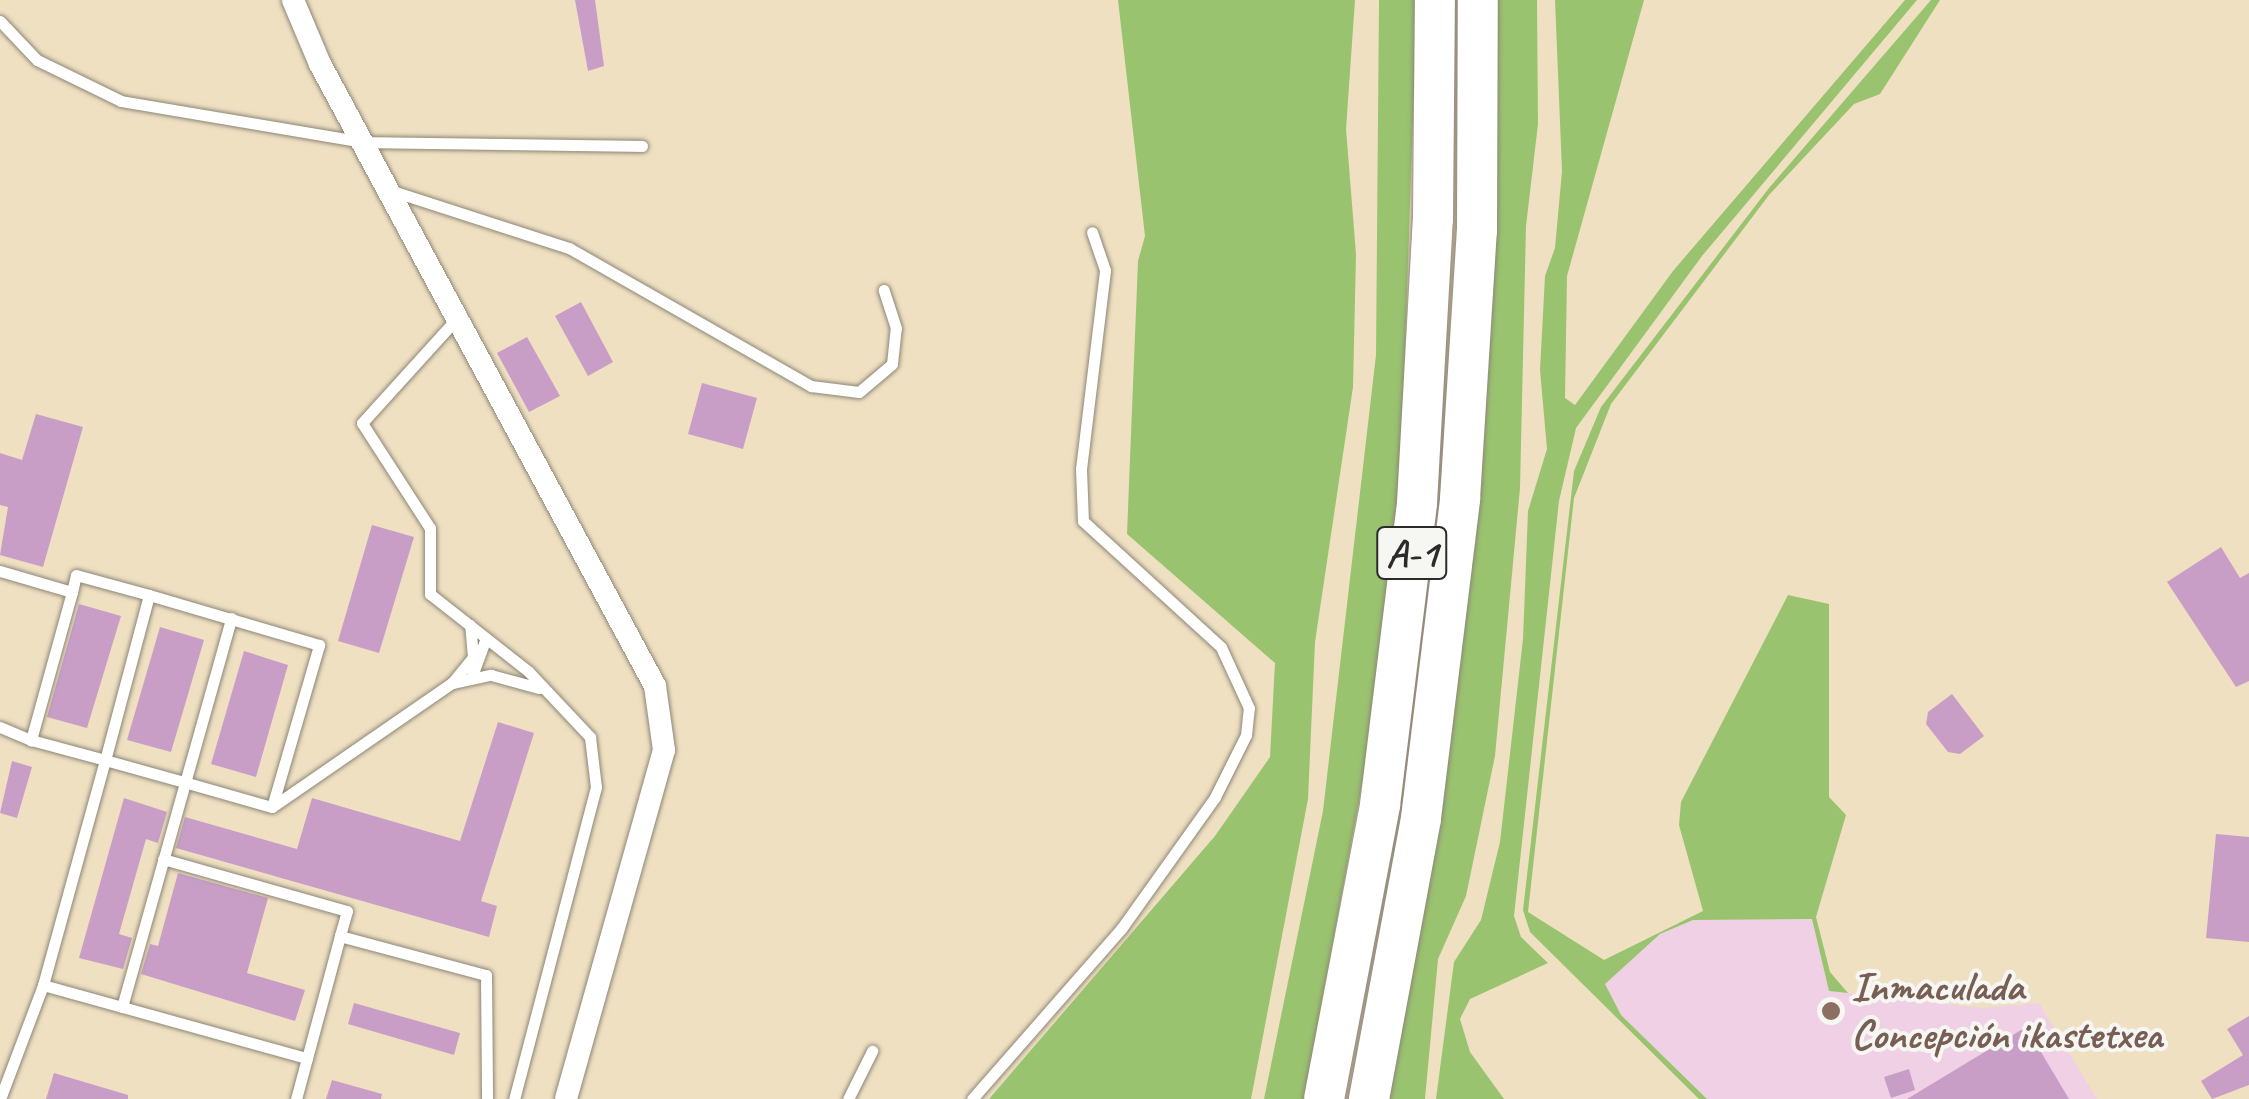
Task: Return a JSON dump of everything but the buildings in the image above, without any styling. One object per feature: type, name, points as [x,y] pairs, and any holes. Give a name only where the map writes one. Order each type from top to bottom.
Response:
[{"type":"highway","name":"A-1","points":[[1324,1099],[1380,805],[1416,521],[1433,218],[1435,0]]},
{"type":"highway","name":"A-1","points":[[1369,1099],[1420,818],[1460,499],[1477,232],[1478,0]]},
{"type":"street","points":[[293,0],[363,142],[654,686],[664,750],[566,1099]]},
{"type":"lane","points":[[0,21],[37,60],[122,101],[363,142],[642,146]]},
{"type":"lane","points":[[389,190],[569,248],[811,386],[859,392],[892,364],[896,328],[884,290]]},
{"type":"lane","points":[[972,1099],[1121,928],[1215,798],[1246,735],[1249,708],[1221,646],[1083,521],[1081,469],[1105,270],[1092,232]]},
{"type":"lane","points":[[458,317],[362,423],[430,528],[430,594],[545,691],[590,738],[596,786],[514,1099]]},
{"type":"lane","points":[[0,571],[72,592]]},
{"type":"lane","points":[[31,740],[76,576],[232,618],[318,645],[272,807]]},
{"type":"lane","points":[[0,1099],[43,986],[149,595]]},
{"type":"lane","points":[[122,1007],[232,618]]},
{"type":"lane","points":[[452,683],[473,657],[470,625]]},
{"type":"lane","points":[[472,676],[486,638]]},
{"type":"lane","points":[[272,807],[452,683],[472,676],[512,677],[545,691]]},
{"type":"lane","points":[[0,727],[31,740],[272,807]]},
{"type":"lane","points":[[162,859],[346,911],[296,1099]]},
{"type":"lane","points":[[340,936],[486,975],[487,1099]]},
{"type":"lane","points":[[43,986],[307,1058]]},
{"type":"lane","points":[[848,1099],[872,1052]]},
{"type":"shaded area","name":"Inmaculada Concepción ikastetxea","points":[[1812,919],[1829,991],[1982,1008],[2039,1003],[2097,1099],[1707,1099],[1621,1015],[1604,984],[1660,934],[1694,920]]},
{"type":"green space","points":[[1118,0],[1355,0],[1346,129],[1356,254],[1353,387],[1315,642],[1308,799],[1251,1099],[989,1099],[1215,836],[1270,757],[1275,663],[1127,534],[1138,261],[1145,236]]},
{"type":"green space","points":[[1379,0],[1417,0],[1401,467],[1384,665],[1304,1099],[1264,1099],[1323,811],[1376,355]]},
{"type":"green space","points":[[1496,0],[1537,0],[1538,124],[1526,226],[1520,488],[1495,756],[1466,896],[1438,959],[1425,1099],[1384,1099]]},
{"type":"green space","points":[[1555,0],[1644,0],[1567,276],[1565,398],[1575,405],[1673,271],[1905,0],[1917,0],[1702,256],[1576,428],[1559,501],[1514,916],[1521,937],[1548,963],[1470,999],[1460,1019],[1470,1052],[1504,1099],[1436,1099],[1454,962],[1481,920],[1500,842],[1523,639],[1528,511],[1547,449],[1540,370],[1545,276],[1555,248],[1562,171]]},
{"type":"green space","points":[[1931,0],[1940,0],[1880,94],[1854,104],[1769,195],[1611,404],[1574,498],[1528,912],[1604,960],[1703,911],[1679,825],[1681,802],[1788,595],[1829,604],[1829,797],[1846,815],[1816,917],[1830,972],[1848,993],[1829,991],[1812,919],[1693,920],[1660,934],[1605,984],[1621,1015],[1707,1099],[1699,1099],[1530,932],[1523,910],[1574,471],[1601,407],[1769,188]]},
{"type":"place","name":"Inmaculada Concepción ikastetxea","points":[[1831,1011]]}]
